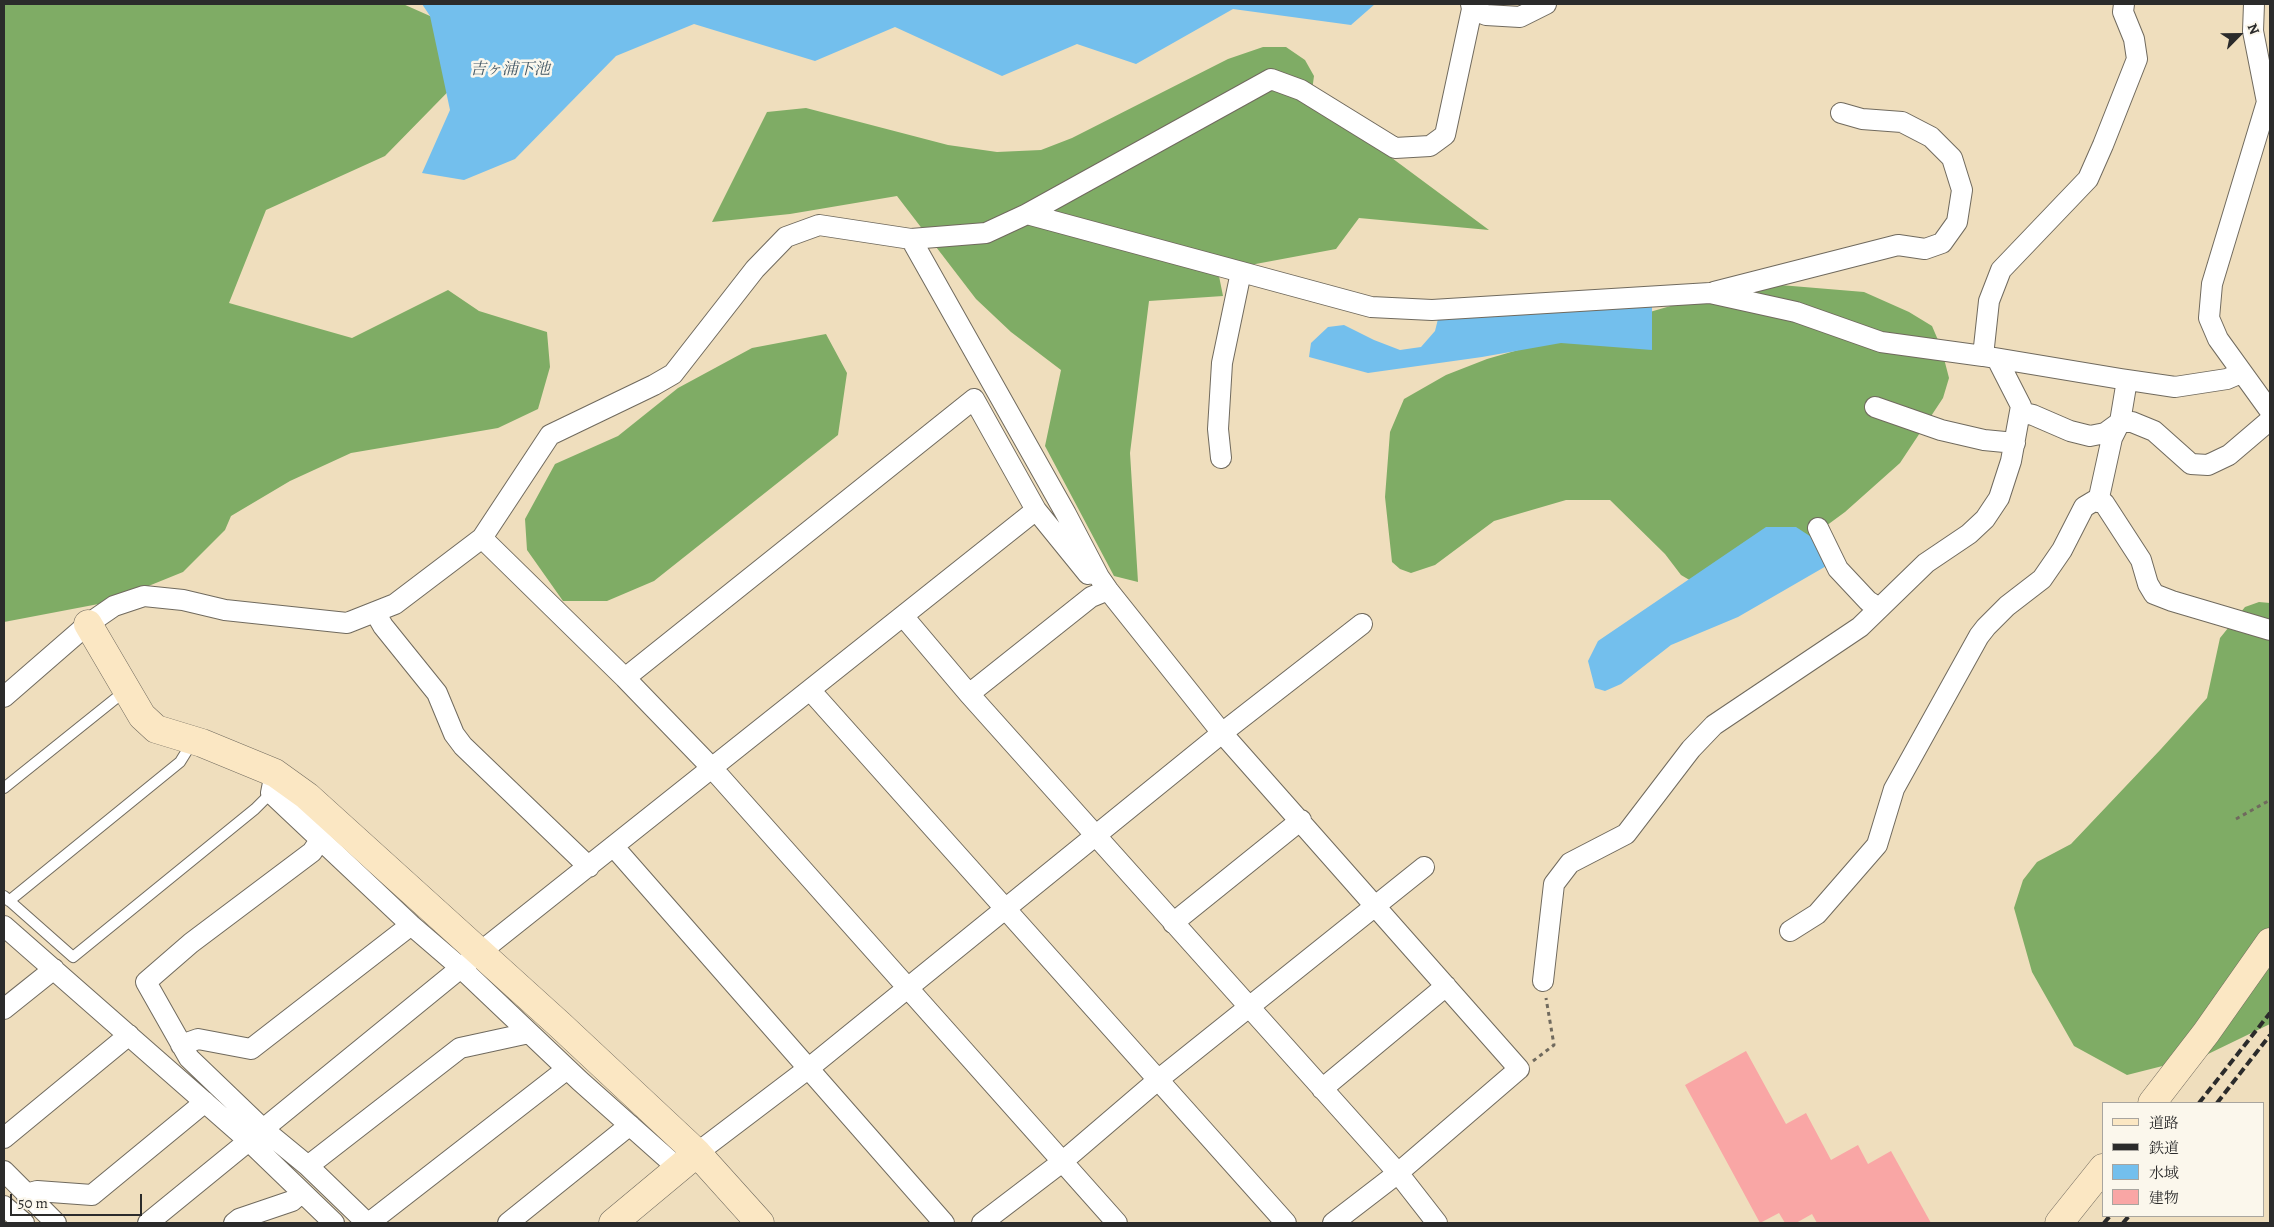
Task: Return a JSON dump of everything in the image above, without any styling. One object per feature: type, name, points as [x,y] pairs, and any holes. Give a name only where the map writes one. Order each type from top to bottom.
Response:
[{"type":"street","points":[[4,697],[88,624],[114,606],[144,596],[184,600],[225,610],[347,624],[395,604],[482,538],[550,435],[654,386],[673,374],[755,269],[786,236],[819,225],[911,239],[986,233],[1027,214],[1271,79],[1301,90],[1395,148],[1430,146],[1445,135],[1472,7],[1486,16],[1520,17],[1546,4]]},
{"type":"street","points":[[1543,980],[1554,884],[1570,863],[1626,834],[1691,749],[1714,725],[1860,627],[1926,563],[1969,534],[1985,519],[1999,498],[2015,443],[2021,406],[2015,392],[1990,358],[1989,301],[2001,270],[2088,180],[2137,59],[2134,40],[2123,12],[2124,4]]},
{"type":"street","points":[[2254,4],[2254,31],[2267,102],[2212,284],[2209,318],[2218,339],[2270,411]]},
{"type":"street","points":[[1027,214],[1371,307],[1441,309],[1710,293],[1898,245],[1925,249],[1942,243],[1957,222],[1962,190],[1952,158],[1931,137],[1902,122],[1862,119],[1841,113]]},
{"type":"street","points":[[911,239],[1066,514],[1103,584],[1222,732],[1519,1069],[1398,1173],[1333,1223]]},
{"type":"street","points":[[1221,458],[1218,429],[1222,363],[1241,272]]},
{"type":"street","points":[[1710,293],[1796,312],[1881,342],[2128,380],[2175,387],[2227,379],[2241,373]]},
{"type":"street","points":[[2098,502],[2112,438],[2120,422],[2128,380]]},
{"type":"street","points":[[625,678],[974,399],[1036,510],[1092,580],[1103,584]]},
{"type":"street","points":[[1875,407],[1941,430],[1984,440],[2015,443]]},
{"type":"street","points":[[2020,412],[2033,415],[2070,432],[2090,436],[2105,432],[2120,422],[2132,422],[2154,431],[2191,464],[2208,465],[2229,455],[2270,420]]},
{"type":"street","points":[[1790,931],[1817,914],[1877,845],[1894,790],[1979,636],[2007,606],[2042,579],[2062,550],[2084,508],[2094,501],[2104,503],[2141,560],[2148,584],[2154,594],[2172,602],[2270,630]]},
{"type":"street","points":[[148,1223],[470,961],[1036,510]]},
{"type":"street","points":[[1818,528],[1838,569],[1868,601],[1879,608]]},
{"type":"street","points":[[482,538],[625,678],[712,768],[1117,1223]]},
{"type":"street","points":[[969,694],[1091,597],[1103,584]]},
{"type":"street","points":[[375,612],[383,626],[437,693],[454,734],[463,746],[579,855],[589,867]]},
{"type":"street","points":[[903,616],[969,694],[1095,836],[1398,1173],[1437,1223]]},
{"type":"street","points":[[88,624],[142,716],[156,729],[193,740],[273,783],[307,796],[470,961],[529,1033],[630,1125],[688,1161]]},
{"type":"street","points":[[615,1222],[688,1161],[809,1068],[1005,910],[1222,732],[1362,624]]},
{"type":"street","points":[[810,690],[1286,1223]]},
{"type":"street","points":[[273,783],[320,840],[411,925],[470,961],[560,1025],[688,1161],[761,1221]]},
{"type":"street","points":[[1173,923],[1300,820]]},
{"type":"street","points":[[320,840],[312,852],[191,942],[146,982],[189,1058],[256,1135],[302,1192],[334,1223]]},
{"type":"street","points":[[614,848],[944,1223]]},
{"type":"street","points":[[982,1223],[1062,1162],[1159,1079],[1424,867]]},
{"type":"street","points":[[181,1045],[198,1039],[251,1049],[411,925]]},
{"type":"street","points":[[4,926],[205,1102],[308,1166],[368,1223],[567,1069]]},
{"type":"street","points":[[2153,1102],[2206,1033],[2270,942]]},
{"type":"street","points":[[4,1009],[54,969]]},
{"type":"street","points":[[1322,1089],[1446,986]]},
{"type":"street","points":[[308,1166],[460,1048],[529,1033]]},
{"type":"street","points":[[4,1138],[129,1035]]},
{"type":"street","points":[[26,1194],[37,1191],[92,1195],[205,1102]]},
{"type":"street","points":[[508,1223],[630,1125]]},
{"type":"street","points":[[2059,1223],[2102,1169]]},
{"type":"street","points":[[4,1171],[56,1223]]},
{"type":"street","points":[[234,1223],[239,1219],[292,1201],[302,1192]]},
{"type":"street","points":[[4,1206],[24,1223]]},
{"type":"lane","points":[[4,788],[126,691]]},
{"type":"lane","points":[[193,740],[180,762],[6,899],[73,958],[248,815],[273,783]]},
{"type":"path","points":[[2236,819],[2270,800]]},
{"type":"path","points":[[1519,1069],[1528,1065],[1554,1045],[1543,980]]},
{"type":"green space","points":[[4,4],[403,4],[430,16],[479,60],[385,156],[266,210],[229,303],[352,338],[448,290],[479,311],[547,332],[550,367],[538,409],[498,428],[351,453],[290,481],[231,516],[225,530],[183,572],[109,602],[4,622]]},
{"type":"green space","points":[[1263,47],[1286,47],[1305,60],[1314,76],[1311,98],[1489,230],[1359,218],[1336,249],[1218,271],[1223,296],[1149,301],[1130,453],[1138,582],[1114,576],[1045,446],[1061,370],[1011,332],[976,299],[897,196],[790,214],[712,222],[767,112],[806,108],[948,145],[997,152],[1041,150],[1072,138],[1228,59]]},
{"type":"green space","points":[[1780,285],[1864,292],[1909,312],[1932,326],[1941,347],[1949,378],[1943,398],[1900,463],[1845,512],[1796,548],[1708,591],[1681,575],[1665,554],[1610,500],[1566,500],[1494,521],[1435,565],[1411,573],[1400,569],[1392,562],[1385,497],[1390,432],[1404,399],[1446,375],[1487,359],[1681,303]]},
{"type":"green space","points":[[826,334],[847,373],[838,435],[654,581],[607,601],[563,601],[527,550],[525,519],[555,464],[618,436],[678,388],[752,348]]},
{"type":"green space","points":[[2259,602],[2270,603],[2270,1024],[2206,1055],[2127,1075],[2074,1046],[2032,972],[2014,908],[2023,880],[2037,862],[2071,844],[2207,698],[2220,638],[2245,607]]},
{"type":"water","name":"吉ヶ浦下池","points":[[422,4],[1375,4],[1351,25],[1233,9],[1136,64],[1077,44],[1002,76],[895,27],[815,61],[694,24],[616,56],[515,159],[464,180],[422,173],[450,110],[430,16]]},
{"type":"water","points":[[1652,306],[1652,350],[1561,343],[1482,357],[1368,373],[1309,357],[1311,343],[1328,327],[1344,325],[1400,350],[1421,347],[1435,331],[1438,319]]},
{"type":"water","points":[[1766,527],[1796,527],[1816,540],[1828,565],[1738,617],[1671,645],[1621,684],[1605,691],[1595,688],[1588,661],[1598,641]]},
{"type":"building","points":[[1746,1051],[1786,1124],[1806,1113],[1831,1160],[1858,1145],[1868,1164],[1891,1151],[1931,1223],[1817,1223],[1812,1214],[1796,1223],[1785,1223],[1779,1213],[1760,1223],[1685,1085]]},
{"type":"railway","points":[[2200,1102],[2270,1013]]},
{"type":"railway","points":[[2218,1102],[2270,1035]]},
{"type":"railway","points":[[2104,1223],[2109,1217]]},
{"type":"railway","points":[[2123,1223],[2128,1217]]}]
